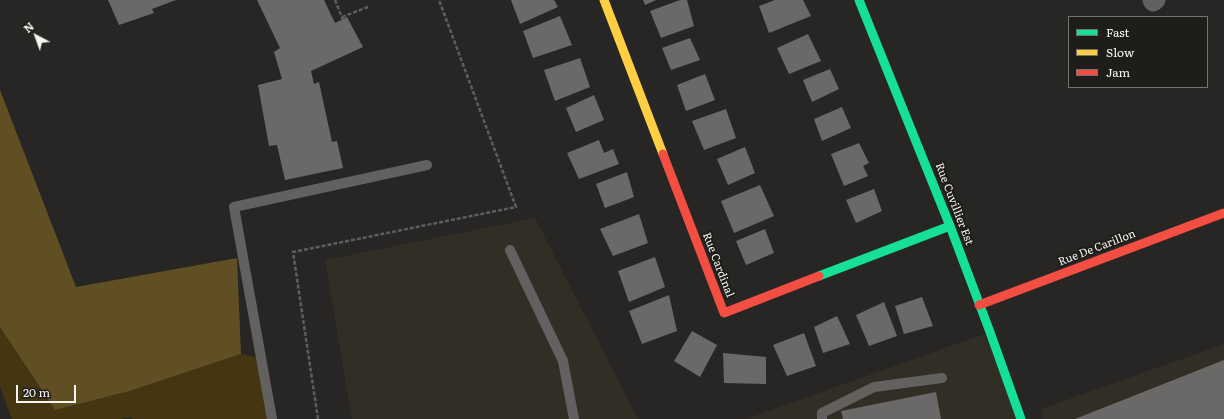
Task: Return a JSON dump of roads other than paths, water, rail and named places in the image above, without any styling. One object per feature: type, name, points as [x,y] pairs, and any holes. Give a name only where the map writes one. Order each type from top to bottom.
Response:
[{"type":"street","name":"Rue Cardinal","points":[[604,0],[724,313],[950,226]]},
{"type":"street","name":"Rue Cuvillier Est","points":[[859,0],[950,226],[1021,419]]},
{"type":"street","points":[[1152,0],[1153,2],[1156,0]]},
{"type":"street","name":"Rue De Carillon","points":[[979,305],[1224,212]]},
{"type":"lane","points":[[272,419],[234,207],[427,165]]},
{"type":"lane","points":[[510,250],[563,361],[574,419]]},
{"type":"lane","points":[[822,419],[822,413],[874,387],[942,378]]}]
